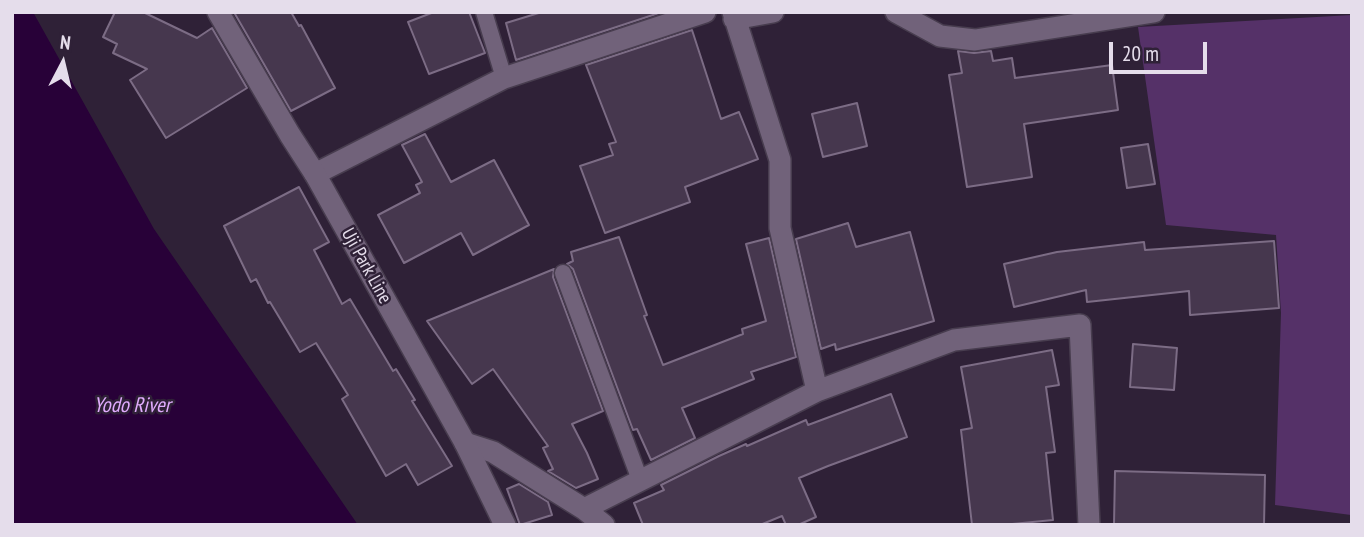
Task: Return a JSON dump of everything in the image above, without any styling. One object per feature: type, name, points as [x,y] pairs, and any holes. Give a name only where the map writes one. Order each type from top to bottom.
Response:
[{"type":"street","name":"Uji Park Line","points":[[218,12],[315,174],[465,443],[505,525]]},
{"type":"street","points":[[315,174],[504,78],[705,12]]},
{"type":"street","points":[[773,12],[733,16],[780,160],[780,228],[817,391]]},
{"type":"street","points":[[896,12],[940,36],[975,40],[1154,12]]},
{"type":"street","points":[[584,509],[817,391],[954,340],[1080,325],[1090,525]]},
{"type":"street","points":[[465,443],[493,452],[584,509],[604,525]]},
{"type":"lane","points":[[484,12],[504,78]]},
{"type":"lane","points":[[563,273],[640,480]]},
{"type":"shaded area","points":[[1352,15],[1352,525],[1350,525],[1351,515],[1275,505],[1281,313],[1276,235],[1166,225],[1138,27]]},
{"type":"water","name":"Yodo River","points":[[12,12],[33,12],[154,229],[358,525],[12,525]]},
{"type":"building","points":[[115,12],[143,12],[197,38],[212,28],[247,88],[166,138],[130,80],[147,69],[113,53],[117,44],[103,37]]},
{"type":"building","points":[[291,12],[299,26],[301,25],[335,88],[291,111],[235,14]]},
{"type":"building","points":[[434,12],[469,12],[485,53],[429,74],[408,22]]},
{"type":"building","points":[[542,12],[662,12],[516,60],[506,23]]},
{"type":"building","points":[[692,30],[721,119],[739,112],[758,159],[685,187],[690,202],[605,233],[580,166],[613,155],[609,144],[616,142],[586,65]]},
{"type":"building","points":[[958,51],[991,51],[993,61],[1012,58],[1015,78],[1112,65],[1118,110],[1024,124],[1032,177],[967,187],[949,75],[962,73]]},
{"type":"building","points":[[857,103],[867,146],[823,157],[812,114]]},
{"type":"building","points":[[425,134],[451,182],[494,160],[529,225],[473,255],[461,233],[404,263],[378,215],[420,193],[416,185],[422,182],[402,145]]},
{"type":"building","points":[[1148,144],[1155,184],[1127,188],[1121,148]]},
{"type":"building","points":[[299,187],[329,242],[314,250],[342,304],[350,299],[393,371],[396,369],[415,400],[412,401],[452,466],[418,485],[406,464],[386,476],[342,399],[348,395],[316,343],[300,352],[270,302],[268,303],[256,279],[251,282],[224,226]]},
{"type":"building","points":[[848,223],[856,247],[910,232],[934,321],[836,350],[835,344],[821,349],[796,239]]},
{"type":"building","points":[[619,237],[663,365],[743,334],[742,329],[766,321],[746,244],[769,238],[796,357],[751,372],[754,379],[682,408],[695,438],[651,460],[637,429],[633,430],[573,269],[567,264],[573,261],[571,252]]},
{"type":"building","points":[[1274,241],[1279,308],[1190,315],[1189,291],[1087,302],[1086,290],[1014,307],[1004,264],[1057,252],[1144,242],[1145,250]]},
{"type":"building","points":[[554,269],[553,277],[603,411],[572,424],[598,479],[576,488],[548,471],[553,469],[543,448],[548,446],[493,369],[472,384],[427,321]]},
{"type":"building","points":[[1133,344],[1177,348],[1174,390],[1130,387]]},
{"type":"building","points":[[1052,350],[1059,385],[1046,387],[1055,452],[1046,453],[1053,520],[972,525],[961,430],[972,428],[961,367]]},
{"type":"building","points":[[891,394],[907,437],[799,478],[816,517],[798,525],[786,525],[782,516],[760,525],[643,525],[634,503],[664,490],[661,485],[719,456],[806,420],[808,425]]},
{"type":"building","points":[[1115,471],[1265,475],[1264,525],[1114,525]]},
{"type":"building","points":[[519,484],[548,502],[552,515],[520,525],[507,489]]}]
